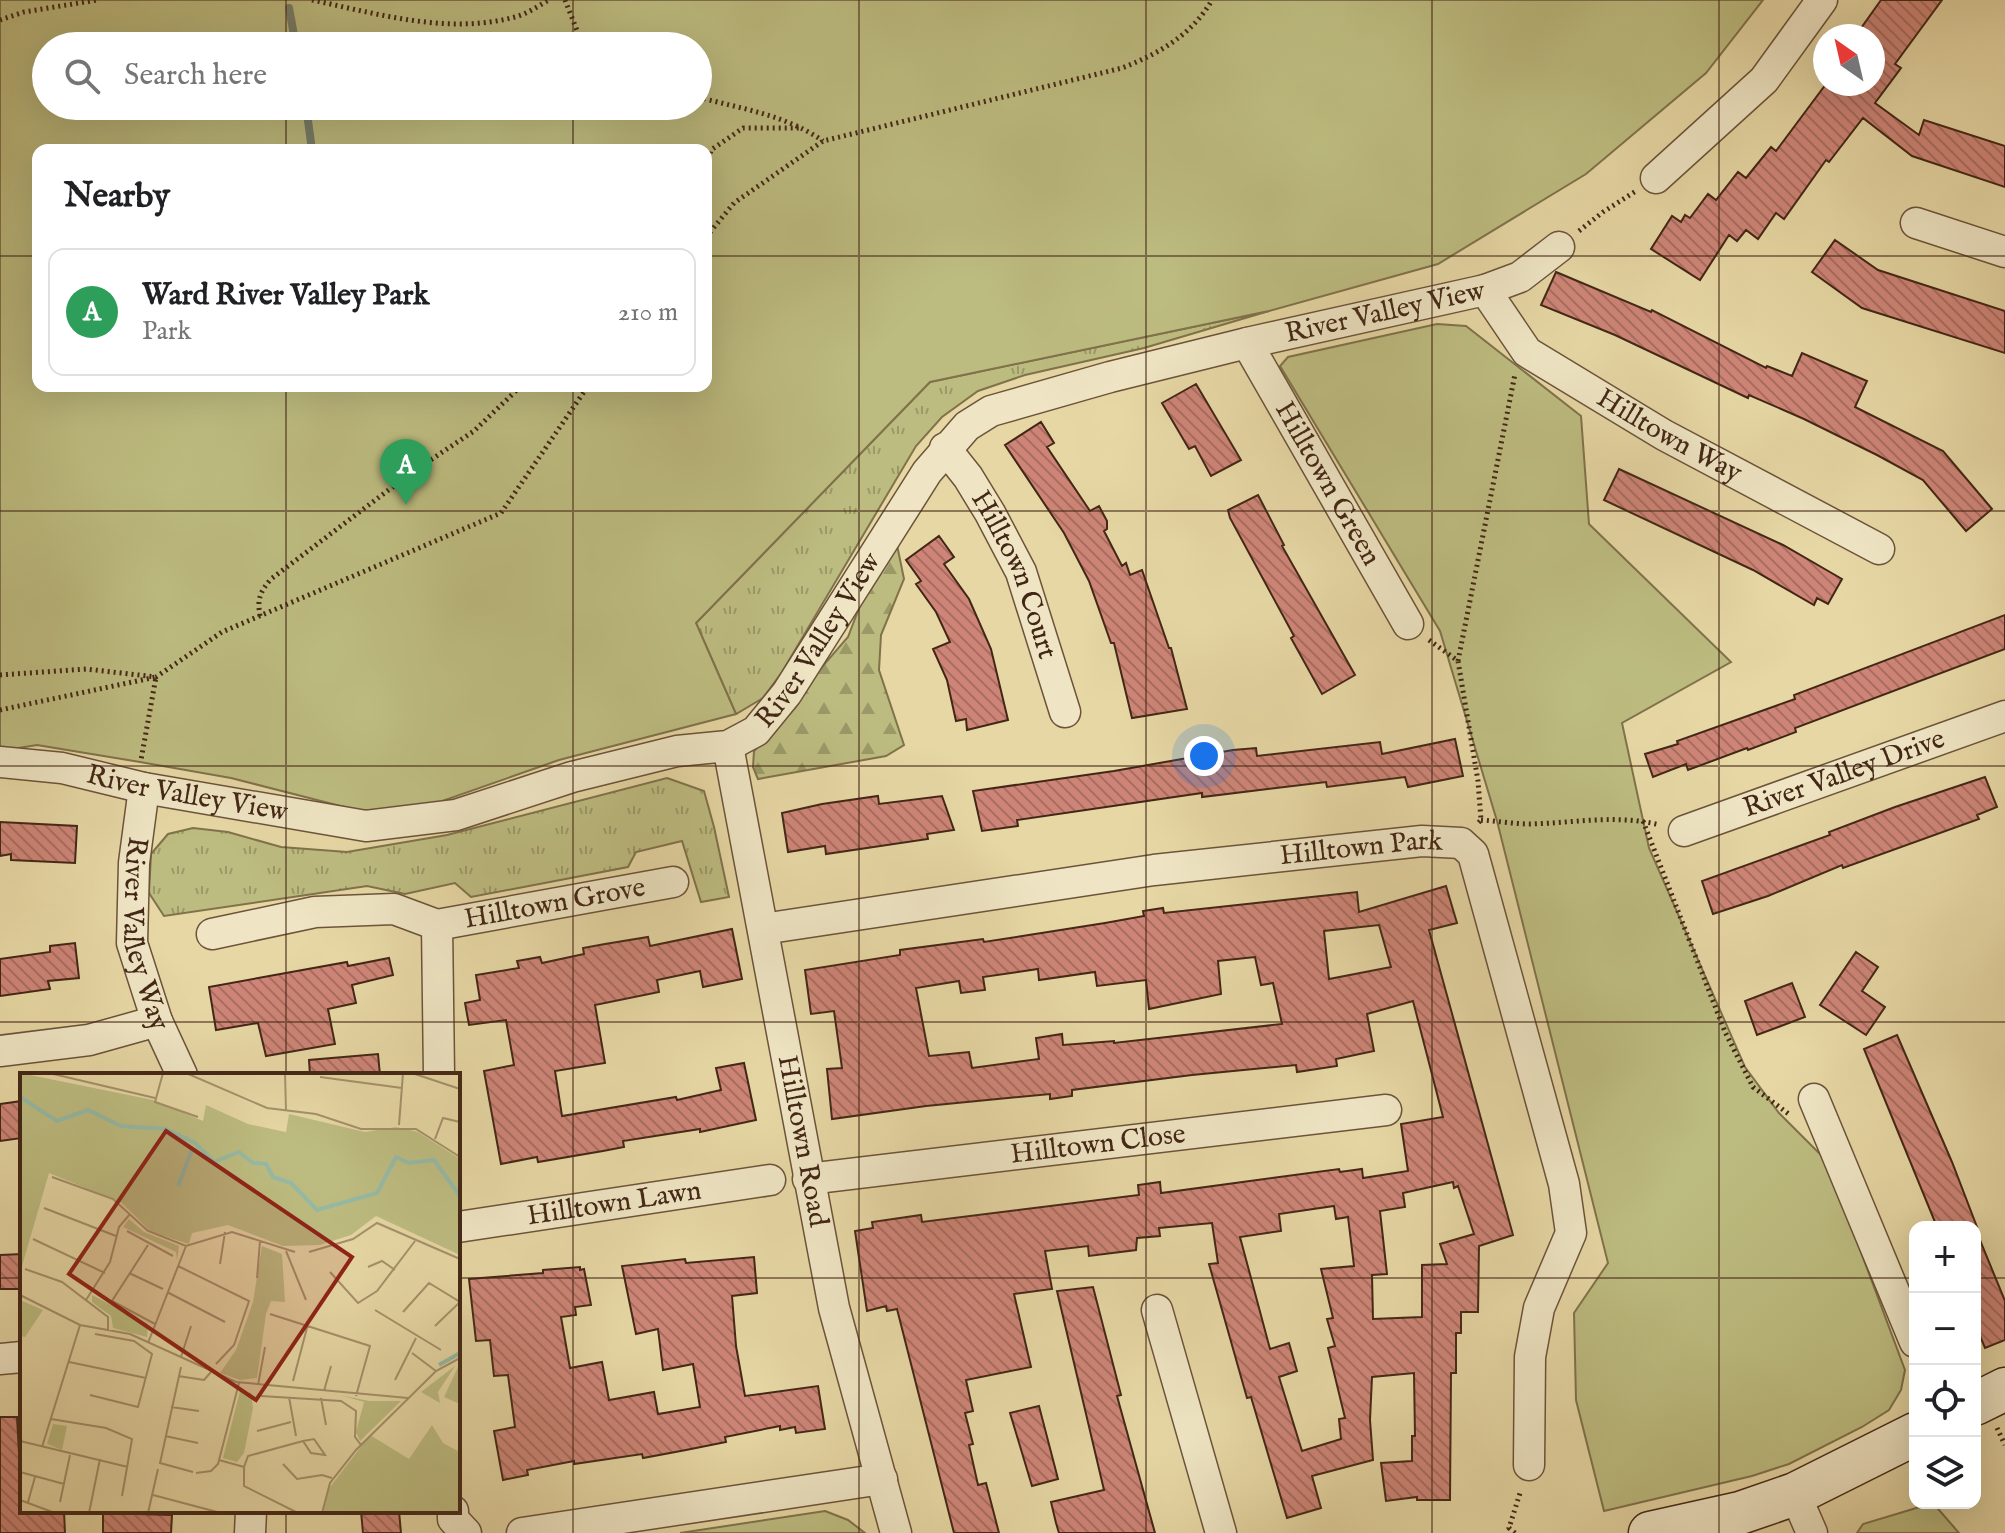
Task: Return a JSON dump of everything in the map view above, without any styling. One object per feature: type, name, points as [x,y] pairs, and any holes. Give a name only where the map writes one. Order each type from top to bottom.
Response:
[{"type":"street","points":[[1656,178],[1764,80],[1822,0]]},
{"type":"street","points":[[1916,223],[2005,252]]},
{"type":"street","name":"River Valley View","points":[[0,762],[62,768],[144,788],[366,826],[456,815],[587,774],[677,751],[728,746],[756,731],[787,693],[927,472],[967,426],[991,411],[1247,343],[1485,290],[1520,277],[1559,247]]},
{"type":"street","name":"Hilltown Way","points":[[1485,290],[1527,352],[1664,435],[1879,549]]},
{"type":"street","name":"Hilltown Green","points":[[1247,343],[1408,624]]},
{"type":"street","name":"Hilltown Court","points":[[945,448],[975,489],[1021,572],[1065,712]]},
{"type":"street","name":"River Valley Drive","points":[[1684,831],[2005,716]]},
{"type":"street","name":"Hilltown Road","points":[[728,746],[834,1308],[896,1533]]},
{"type":"street","name":"River Valley Way","points":[[144,788],[134,863],[132,943],[157,1021],[181,1073]]},
{"type":"street","name":"Hilltown Park","points":[[763,929],[1154,870],[1422,841],[1461,843],[1473,854],[1564,1184],[1571,1233],[1539,1308],[1530,1357],[1529,1465]]},
{"type":"street","name":"Hilltown Grove","points":[[212,934],[315,912],[394,909],[437,925],[673,882]]},
{"type":"street","name":"Hilltown Grove","points":[[437,925],[439,1073]]},
{"type":"street","points":[[0,1051],[89,1040],[157,1021]]},
{"type":"street","name":"Hilltown Close","points":[[808,1179],[1386,1110]]},
{"type":"street","points":[[1819,1111],[1909,1328]]},
{"type":"street","name":"Hilltown Lawn","points":[[460,1227],[770,1180]]},
{"type":"street","points":[[1157,1310],[1221,1533]]},
{"type":"street","points":[[0,1359],[20,1357]]},
{"type":"street","points":[[1981,1401],[2005,1389]]},
{"type":"street","points":[[1650,1533],[1740,1513],[1795,1494],[1909,1437]]},
{"type":"street","points":[[522,1533],[882,1479]]},
{"type":"street","points":[[1795,1494],[1812,1533]]},
{"type":"street","points":[[250,1533],[251,1513]]},
{"type":"street","points":[[453,1513],[453,1519],[466,1533]]},
{"type":"path","points":[[0,20],[24,12],[97,0]]},
{"type":"path","points":[[312,0],[412,21],[474,23],[518,16],[549,0]]},
{"type":"path","points":[[565,0],[578,32]]},
{"type":"path","points":[[712,230],[734,203],[823,141],[1122,68],[1168,47],[1190,28],[1212,0]]},
{"type":"path","points":[[712,101],[779,118],[805,128],[823,141]]},
{"type":"path","points":[[712,149],[743,128],[805,128]]},
{"type":"path","points":[[1559,247],[1603,212],[1656,178]]},
{"type":"path","points":[[1461,843],[1481,820],[1478,781],[1458,661],[1513,381],[1523,346]]},
{"type":"path","points":[[260,616],[258,603],[261,591],[271,579],[399,482],[474,431],[515,392]]},
{"type":"path","points":[[0,710],[156,677],[222,632],[501,513],[584,392]]},
{"type":"path","points":[[1408,624],[1458,661]]},
{"type":"path","points":[[0,675],[86,669],[156,677]]},
{"type":"path","points":[[144,788],[140,762],[156,677]]},
{"type":"path","points":[[1481,820],[1529,824],[1599,819],[1643,821],[1684,831]]},
{"type":"path","points":[[1643,821],[1725,1032],[1753,1087],[1783,1112],[1814,1126],[1819,1111]]},
{"type":"path","points":[[1515,1533],[1509,1528],[1529,1465]]},
{"type":"green space","points":[[0,0],[1763,0],[1706,73],[1586,174],[1438,264],[1269,311],[930,382],[696,623],[736,714],[559,760],[391,819],[231,778],[37,745],[0,751]]},
{"type":"green space","points":[[1269,311],[1144,348],[1025,375],[978,391],[942,417],[916,446],[782,672],[763,698],[736,714],[696,623],[930,382]]},
{"type":"green space","points":[[1437,324],[1466,326],[1581,416],[1589,524],[1731,662],[1622,723],[1649,848],[1745,1067],[1779,1113],[1827,1161],[1905,1370],[1901,1390],[1889,1410],[1789,1464],[1752,1476],[1604,1511],[1576,1400],[1574,1313],[1608,1263],[1497,821],[1440,631],[1280,366],[1288,357]]},
{"type":"green space","points":[[897,545],[904,579],[881,635],[879,670],[904,745],[886,756],[758,779],[753,767],[754,751],[795,708],[821,668],[848,637],[864,595]]},
{"type":"green space","points":[[667,778],[704,791],[729,897],[701,902],[682,841],[636,852],[628,867],[471,897],[455,883],[405,894],[367,886],[164,916],[149,893],[151,854],[168,834],[193,828],[228,832],[281,847],[347,852],[447,835]]},
{"type":"green space","points":[[1913,1509],[1938,1509],[1959,1533],[1857,1533],[1863,1524]]},
{"type":"green space","points":[[825,1511],[848,1520],[865,1533],[680,1533]]},
{"type":"building","points":[[1881,0],[1942,0],[1895,64],[1901,68],[1885,90],[1885,24],[1864,24]]},
{"type":"building","points":[[1817,96],[1880,96],[1875,103],[1919,135],[1924,120],[2005,146],[2005,187],[1912,156],[1863,118],[1829,162],[1826,160],[1784,219],[1776,213],[1758,239],[1746,230],[1737,241],[1729,235],[1700,280],[1651,249],[1672,216],[1681,222],[1685,215],[1690,218],[1708,194],[1716,200],[1738,172],[1746,178],[1771,147],[1776,151]]},
{"type":"building","points":[[1835,240],[1878,270],[2005,311],[2005,353],[1862,308],[1812,272]]},
{"type":"building","points":[[1556,272],[1652,310],[1766,368],[1792,376],[1802,353],[1867,381],[1855,407],[1943,451],[1992,509],[1966,531],[1923,480],[1877,455],[1804,419],[1749,395],[1748,398],[1615,335],[1541,305]]},
{"type":"building","points":[[1196,384],[1241,460],[1211,476],[1195,446],[1189,449],[1162,403]]},
{"type":"building","points":[[1041,422],[1054,443],[1047,447],[1090,511],[1099,506],[1107,521],[1104,531],[1122,566],[1126,563],[1130,575],[1142,570],[1171,648],[1187,709],[1132,718],[1114,643],[1111,643],[1089,581],[1064,533],[1005,445]]},
{"type":"building","points":[[1619,469],[1783,545],[1842,579],[1828,604],[1817,598],[1814,605],[1753,570],[1604,500]]},
{"type":"building","points":[[1258,495],[1282,546],[1355,675],[1322,694],[1230,518],[1228,510]]},
{"type":"building","points":[[939,536],[954,557],[944,564],[969,599],[991,649],[1008,720],[967,730],[966,719],[956,721],[947,680],[933,649],[950,642],[936,612],[916,584],[921,581],[906,560]]},
{"type":"building","points":[[2005,615],[2005,649],[1795,728],[1796,732],[1748,750],[1688,770],[1686,764],[1653,777],[1645,754],[1795,699],[1794,695]]},
{"type":"building","points":[[1455,739],[1463,776],[1408,787],[1405,777],[1327,787],[1326,782],[1202,797],[1202,793],[1017,820],[1018,826],[982,831],[973,791],[1233,750],[1256,748],[1257,756],[1380,742],[1382,754]]},
{"type":"building","points":[[1985,777],[1997,807],[1977,815],[1979,819],[1843,868],[1842,865],[1768,896],[1713,914],[1702,881],[1830,835],[1829,832],[1895,807]]},
{"type":"building","points":[[878,796],[879,804],[942,796],[954,830],[927,834],[928,839],[826,854],[825,846],[788,852],[782,813]]},
{"type":"building","points":[[0,822],[77,826],[75,863],[11,860],[11,854],[0,856]]},
{"type":"building","points":[[1446,886],[1457,923],[1429,930],[1513,1235],[1479,1246],[1478,1312],[1461,1312],[1461,1333],[1456,1333],[1456,1373],[1451,1373],[1450,1500],[1417,1500],[1417,1497],[1386,1501],[1381,1463],[1412,1461],[1412,1436],[1415,1436],[1414,1373],[1372,1377],[1370,1420],[1373,1460],[1312,1476],[1321,1508],[1287,1518],[1251,1397],[1247,1398],[1209,1264],[1218,1263],[1212,1223],[1159,1228],[1160,1236],[1137,1238],[1136,1250],[1089,1256],[1088,1246],[1045,1251],[1052,1289],[1014,1294],[1031,1367],[966,1380],[973,1411],[965,1413],[973,1444],[969,1445],[978,1485],[986,1483],[999,1533],[954,1533],[897,1309],[887,1311],[886,1306],[867,1311],[855,1231],[873,1228],[872,1222],[921,1215],[922,1222],[1139,1195],[1138,1185],[1160,1182],[1161,1193],[1339,1169],[1340,1172],[1362,1169],[1363,1178],[1408,1171],[1401,1124],[1443,1117],[1413,1001],[1367,1014],[1374,1051],[1336,1059],[1337,1066],[1297,1072],[1296,1065],[1192,1075],[1072,1090],[1072,1096],[1050,1099],[1050,1094],[832,1119],[827,1069],[842,1068],[834,1011],[811,1014],[805,970],[900,955],[900,950],[983,939],[984,942],[1105,923],[1144,916],[1143,911],[1163,908],[1164,913],[1357,892],[1359,912]],"holes":[[[1379,925],[1391,967],[1329,979],[1324,931]],[[1255,957],[1261,985],[1273,983],[1282,1024],[1114,1043],[1063,1045],[1062,1034],[1036,1038],[1039,1059],[972,1068],[969,1052],[929,1056],[916,988],[959,981],[961,993],[985,990],[983,977],[1038,969],[1039,980],[1095,972],[1097,986],[1146,980],[1149,1009],[1221,994],[1218,961]],[[1453,1182],[1454,1188],[1458,1186],[1474,1234],[1440,1244],[1447,1264],[1422,1265],[1422,1317],[1373,1319],[1372,1275],[1387,1274],[1380,1211],[1405,1207],[1403,1193]],[[1334,1206],[1336,1219],[1348,1217],[1354,1266],[1321,1269],[1333,1318],[1327,1319],[1335,1346],[1328,1348],[1345,1418],[1339,1419],[1341,1439],[1302,1451],[1279,1377],[1297,1371],[1289,1343],[1270,1349],[1240,1237],[1281,1231],[1279,1214]]]},
{"type":"building","points":[[732,929],[742,979],[703,987],[700,971],[657,980],[659,992],[595,1005],[605,1063],[555,1071],[562,1116],[676,1097],[677,1100],[721,1090],[716,1068],[744,1063],[756,1120],[700,1132],[700,1129],[623,1141],[624,1147],[603,1151],[538,1162],[537,1157],[501,1164],[484,1071],[514,1065],[506,1020],[469,1025],[465,1003],[480,1000],[476,975],[519,968],[517,961],[540,957],[542,963],[584,954],[583,948],[605,944],[648,937],[650,946]]},
{"type":"building","points":[[75,943],[79,978],[48,981],[50,989],[0,996],[0,959],[50,952],[50,946]]},
{"type":"building","points":[[1856,952],[1878,967],[1862,991],[1885,1007],[1866,1035],[1820,1005]]},
{"type":"building","points":[[389,958],[393,975],[352,985],[356,1003],[328,1009],[335,1044],[266,1056],[258,1023],[216,1030],[209,987],[347,962],[348,966]]},
{"type":"building","points":[[1792,983],[1805,1017],[1757,1035],[1745,1001]]},
{"type":"building","points":[[1897,1035],[1975,1221],[1935,1221],[1864,1049]]},
{"type":"building","points":[[378,1054],[380,1073],[310,1073],[309,1060]]},
{"type":"building","points":[[20,1101],[20,1138],[0,1141],[0,1104]]},
{"type":"building","points":[[1981,1243],[2005,1301],[2005,1340],[1985,1348],[1981,1338]]},
{"type":"building","points":[[20,1254],[20,1289],[0,1289],[0,1255]]},
{"type":"building","points":[[754,1257],[757,1293],[732,1296],[736,1346],[745,1396],[818,1386],[825,1429],[796,1433],[795,1427],[780,1430],[780,1426],[725,1437],[726,1442],[686,1450],[643,1458],[642,1454],[574,1464],[574,1461],[527,1470],[528,1475],[503,1480],[494,1431],[515,1427],[508,1375],[494,1376],[490,1340],[476,1341],[469,1279],[543,1273],[543,1270],[584,1269],[591,1305],[575,1307],[576,1315],[561,1317],[570,1368],[602,1362],[609,1400],[654,1392],[658,1414],[700,1407],[693,1364],[663,1370],[658,1329],[636,1334],[622,1266],[685,1259],[686,1263]]},
{"type":"building","points":[[1093,1287],[1121,1395],[1117,1396],[1155,1533],[1059,1533],[1056,1523],[1051,1502],[1104,1490],[1057,1291]]},
{"type":"building","points":[[1039,1406],[1058,1479],[1032,1486],[1010,1413]]},
{"type":"building","points":[[0,1417],[17,1417],[20,1513],[64,1513],[65,1533],[0,1533]]},
{"type":"building","points":[[103,1513],[172,1515],[171,1533],[103,1533]]},
{"type":"building","points":[[361,1513],[399,1513],[401,1533],[363,1533]]},
{"type":"waterway","points":[[289,8],[293,32]]},
{"type":"waterway","points":[[308,120],[311,144]]},
{"type":"place","name":"Ward River Valley Park","points":[[406,505]]}]
